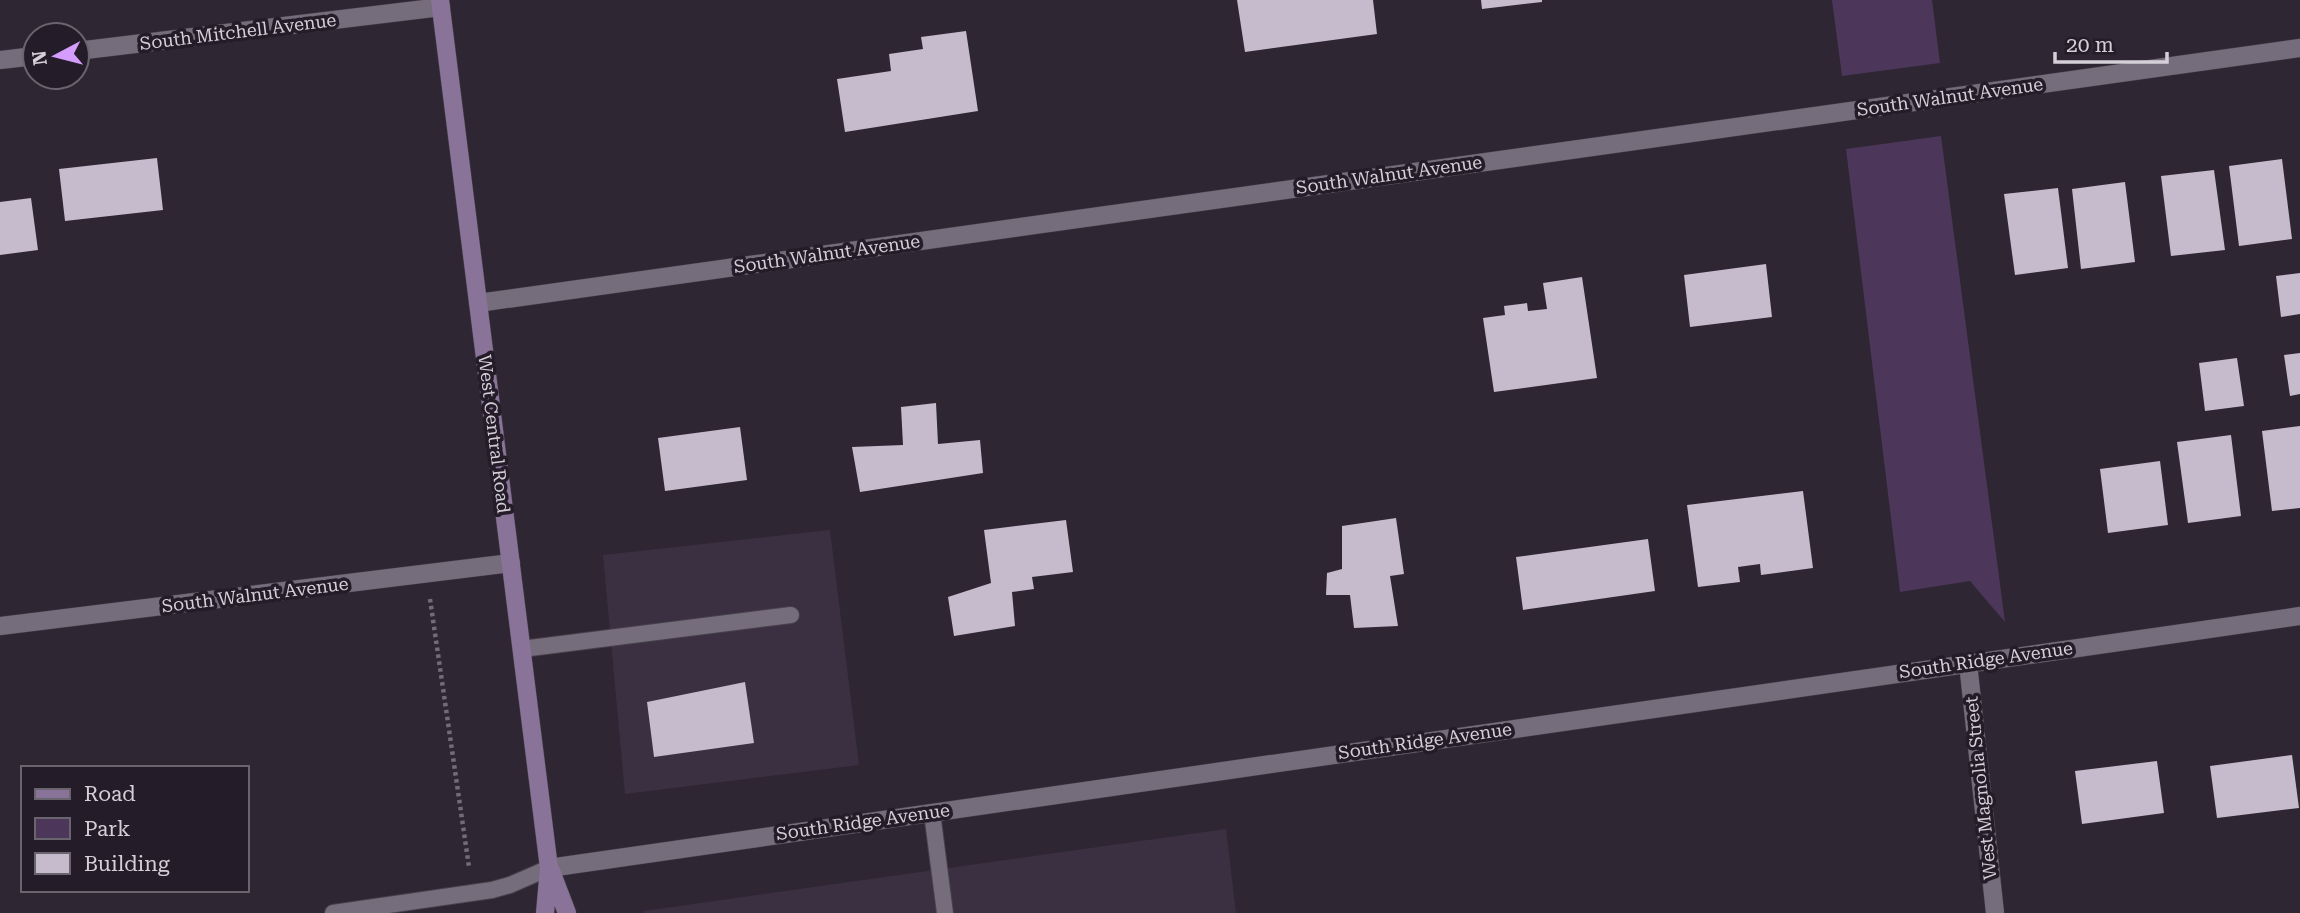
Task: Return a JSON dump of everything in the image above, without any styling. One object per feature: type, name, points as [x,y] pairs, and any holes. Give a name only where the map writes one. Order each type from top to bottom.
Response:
[{"type":"main road","name":"West Central Road","points":[[441,4],[549,867],[545,913]]},
{"type":"main road","name":"West Central Road","points":[[549,867],[567,913]]},
{"type":"street","name":"South Mitchell Avenue","points":[[91,49],[441,4]]},
{"type":"street","name":"South Walnut Avenue","points":[[478,303],[2300,48]]},
{"type":"street","points":[[0,60],[21,58]]},
{"type":"street","name":"South Walnut Avenue","points":[[0,626],[511,563]]},
{"type":"street","name":"South Ridge Avenue","points":[[549,867],[2300,616]]},
{"type":"street","name":"West Magnolia Street","points":[[1968,663],[1995,913]]},
{"type":"lane","points":[[522,649],[791,615]]},
{"type":"lane","points":[[932,813],[945,913]]},
{"type":"lane","points":[[334,913],[473,894],[510,885],[549,867]]},
{"type":"path","points":[[426,574],[473,894]]},
{"type":"shaded area","points":[[830,530],[859,765],[625,794],[603,555]]},
{"type":"shaded area","points":[[1226,829],[1236,913],[644,913],[644,911]]},
{"type":"green space","points":[[1832,0],[1932,0],[1940,63],[1842,76]]},
{"type":"green space","points":[[1941,136],[2005,622],[1970,581],[1900,592],[1846,149]]},
{"type":"building","points":[[1237,0],[1373,0],[1377,34],[1245,52]]},
{"type":"building","points":[[1481,0],[1542,0],[1542,2],[1482,9]]},
{"type":"building","points":[[966,31],[978,111],[845,132],[837,79],[891,71],[889,54],[923,49],[921,37]]},
{"type":"building","points":[[157,158],[163,210],[65,221],[59,169]]},
{"type":"building","points":[[2282,159],[2292,239],[2239,246],[2229,166]]},
{"type":"building","points":[[2214,170],[2225,250],[2171,256],[2161,176]]},
{"type":"building","points":[[2125,182],[2135,262],[2081,269],[2072,189]]},
{"type":"building","points":[[2058,188],[2068,268],[2015,275],[2004,194]]},
{"type":"building","points":[[31,198],[38,250],[0,255],[0,202]]},
{"type":"building","points":[[1766,264],[1772,317],[1690,327],[1684,275]]},
{"type":"building","points":[[2300,273],[2300,314],[2281,317],[2276,276]]},
{"type":"building","points":[[1582,277],[1597,378],[1494,392],[1483,318],[1505,315],[1504,306],[1527,303],[1528,311],[1547,309],[1543,283]]},
{"type":"building","points":[[2300,353],[2300,394],[2290,396],[2284,355]]},
{"type":"building","points":[[2237,358],[2244,406],[2205,411],[2199,363]]},
{"type":"building","points":[[936,403],[938,444],[980,440],[983,473],[860,492],[852,447],[903,445],[901,407]]},
{"type":"building","points":[[2300,426],[2300,508],[2272,511],[2262,431]]},
{"type":"building","points":[[740,427],[747,480],[665,491],[658,438]]},
{"type":"building","points":[[2231,435],[2241,516],[2188,523],[2177,442]]},
{"type":"building","points":[[2160,461],[2168,525],[2108,533],[2100,469]]},
{"type":"building","points":[[1803,491],[1813,568],[1761,575],[1760,564],[1738,567],[1740,582],[1698,587],[1687,505]]},
{"type":"building","points":[[1396,518],[1404,574],[1390,576],[1398,626],[1354,628],[1350,595],[1326,595],[1327,573],[1342,569],[1342,526]]},
{"type":"building","points":[[1066,520],[1073,572],[1032,577],[1034,589],[1012,592],[1015,626],[954,636],[948,597],[991,583],[984,530]]},
{"type":"building","points":[[1648,539],[1655,591],[1523,610],[1516,557]]},
{"type":"building","points":[[745,682],[754,743],[654,757],[647,702]]},
{"type":"building","points":[[2292,755],[2299,808],[2217,818],[2210,766]]},
{"type":"building","points":[[2157,761],[2164,813],[2082,824],[2075,771]]}]
